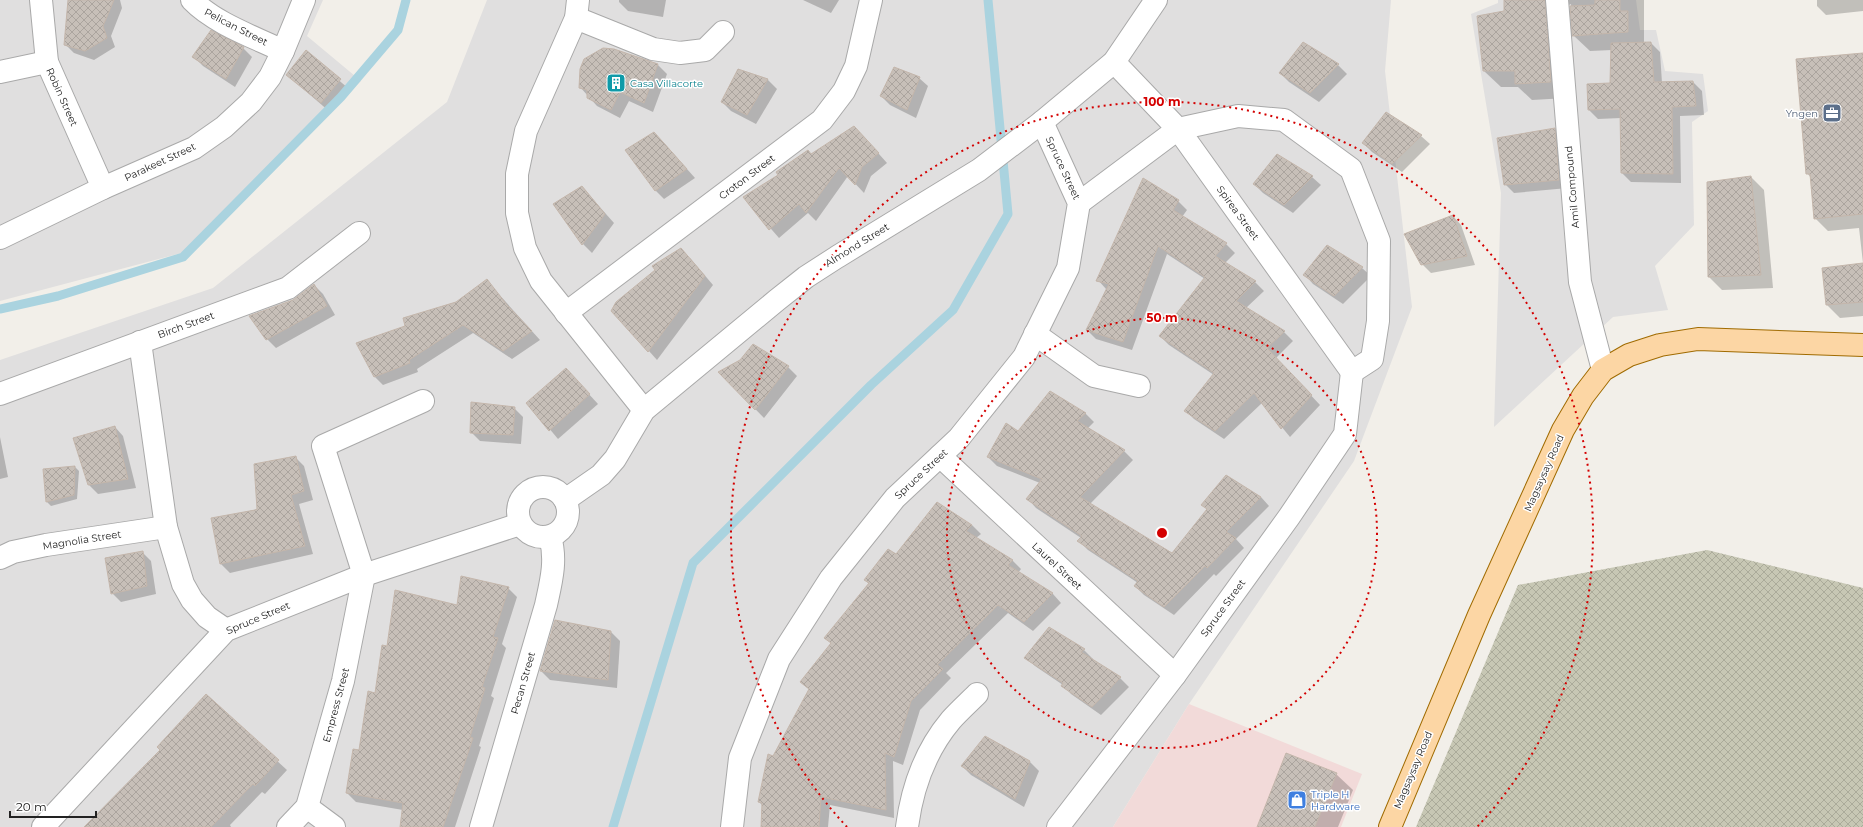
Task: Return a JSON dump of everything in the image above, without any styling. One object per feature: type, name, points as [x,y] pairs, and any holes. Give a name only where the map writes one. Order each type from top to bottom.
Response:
[{"type":"main road","name":"Magsaysay Road","points":[[1390,827],[1479,615],[1563,430],[1583,396],[1603,370],[1629,355],[1660,344],[1698,339],[1863,345]]},
{"type":"street","name":"Robin Street","points":[[41,0],[47,62],[103,188]]},
{"type":"street","name":"Pelican Street","points":[[192,0],[199,8],[215,18],[283,51]]},
{"type":"street","name":"Parakeet Street","points":[[0,238],[103,188],[194,148],[224,127],[250,102],[265,83],[283,51],[304,0]]},
{"type":"street","name":"Croton Street","points":[[566,313],[822,120],[844,92],[856,66],[871,0]]},
{"type":"street","name":"Almond Street","points":[[566,500],[601,475],[615,459],[644,410],[806,277],[979,170],[1042,122],[1114,62],[1156,0]]},
{"type":"street","name":"Amil Compound","points":[[1557,0],[1580,282],[1603,370]]},
{"type":"street","points":[[644,410],[541,281],[525,248],[517,212],[517,174],[526,131],[577,9],[653,49],[680,53],[705,50],[722,32]]},
{"type":"street","points":[[0,72],[47,62]]},
{"type":"street","name":"Spirea Street","points":[[1114,62],[1178,129],[1352,372]]},
{"type":"street","points":[[1079,204],[1178,129],[1238,116],[1284,120],[1352,169],[1379,241],[1378,321],[1372,359],[1352,372]]},
{"type":"street","name":"Spruce Street","points":[[732,827],[740,758],[779,660],[831,578],[895,498],[959,438],[1024,357],[1068,268],[1079,204],[1042,122]]},
{"type":"street","name":"Birch Street","points":[[0,394],[288,288],[359,233]]},
{"type":"street","points":[[1035,334],[1094,376],[1139,386]]},
{"type":"street","points":[[140,342],[166,526],[183,584],[192,600],[207,617],[226,630]]},
{"type":"street","name":"Spruce Street","points":[[1058,827],[1175,675],[1285,523],[1344,434],[1352,372]]},
{"type":"street","points":[[364,575],[323,446],[423,401]]},
{"type":"street","name":"Laurel Street","points":[[940,456],[1175,675]]},
{"type":"street","points":[[548,487],[558,492],[566,500],[569,511],[566,523],[559,532],[550,537],[538,538],[527,533],[520,524],[517,513],[520,502],[526,493],[536,488],[548,487]]},
{"type":"street","name":"Spruce Street","points":[[43,827],[226,630],[364,575],[520,524]]},
{"type":"street","name":"Magnolia Street","points":[[0,558],[13,552],[46,545],[166,526]]},
{"type":"street","name":"Pecan Street","points":[[481,827],[546,605],[552,578],[554,551],[550,537]]},
{"type":"street","name":"Empress Street","points":[[288,827],[307,807],[343,681],[364,575]]},
{"type":"street","points":[[907,827],[911,800],[927,755],[951,720],[977,694]]},
{"type":"street","points":[[307,807],[334,827]]},
{"type":"shaded area","points":[[0,0],[323,0],[307,36],[361,81],[189,251],[0,301]]},
{"type":"shaded area","points":[[487,0],[1391,0],[1385,71],[1412,307],[1354,461],[1189,704],[1113,827],[0,827],[0,360],[213,288],[447,102]]},
{"type":"shaded area","points":[[1498,0],[1636,0],[1640,30],[1656,30],[1665,71],[1703,74],[1708,111],[1692,122],[1694,225],[1655,266],[1668,310],[1613,317],[1494,427],[1501,193],[1471,14],[1498,3]]},
{"type":"shaded area","points":[[1707,550],[1863,588],[1863,827],[1416,827],[1518,585]]},
{"type":"shaded area","points":[[1189,704],[1362,774],[1341,827],[1113,827]]},
{"type":"building","points":[[68,0],[114,0],[103,26],[107,38],[85,51],[64,45]]},
{"type":"building","points":[[1504,0],[1545,0],[1551,82],[1515,84],[1515,71],[1483,71],[1477,16],[1504,11]]},
{"type":"building","points":[[1595,0],[1620,0],[1620,11],[1628,11],[1628,32],[1572,36],[1570,6],[1595,5]]},
{"type":"building","points":[[211,30],[244,47],[226,79],[192,57]]},
{"type":"building","points":[[1303,42],[1339,64],[1310,93],[1279,73]]},
{"type":"building","points":[[1651,42],[1654,82],[1693,81],[1696,106],[1672,107],[1673,174],[1621,173],[1620,109],[1588,110],[1587,84],[1610,83],[1611,43]]},
{"type":"building","name":"Casa Villacorte","points":[[603,48],[614,49],[658,64],[644,103],[620,92],[611,110],[587,98],[587,90],[579,88],[580,69],[584,59]]},
{"type":"building","points":[[306,50],[341,79],[321,103],[286,75]]},
{"type":"building","name":"Yngen","points":[[1863,53],[1863,214],[1814,219],[1810,174],[1806,174],[1796,59]]},
{"type":"building","points":[[894,67],[920,77],[907,110],[880,96]]},
{"type":"building","points":[[738,69],[768,79],[747,115],[721,102]]},
{"type":"building","points":[[1386,112],[1422,135],[1392,164],[1362,143]]},
{"type":"building","points":[[854,126],[879,153],[862,167],[855,185],[839,168],[806,213],[799,204],[769,230],[743,197],[778,175],[776,172],[808,150],[811,154]]},
{"type":"building","points":[[1555,128],[1559,180],[1504,185],[1497,138]]},
{"type":"building","points":[[654,132],[687,169],[655,191],[625,150]]},
{"type":"building","points":[[1277,154],[1313,176],[1284,205],[1253,184]]},
{"type":"building","points":[[1751,176],[1761,275],[1708,277],[1707,182]]},
{"type":"building","points":[[1143,178],[1179,200],[1173,210],[1227,243],[1215,256],[1256,281],[1236,301],[1285,331],[1267,348],[1312,395],[1281,429],[1254,393],[1215,431],[1184,411],[1214,373],[1159,336],[1205,277],[1158,246],[1123,342],[1086,330],[1109,284],[1096,281]]},
{"type":"building","points":[[582,186],[605,214],[582,245],[553,204]]},
{"type":"building","points":[[1453,215],[1467,256],[1421,265],[1404,234]]},
{"type":"building","points":[[1327,245],[1363,267],[1334,296],[1303,275]]},
{"type":"building","points":[[681,248],[705,276],[648,352],[611,311],[616,302],[655,270],[652,266]]},
{"type":"building","points":[[1863,263],[1863,302],[1826,305],[1822,268]]},
{"type":"building","points":[[487,279],[507,305],[532,331],[503,351],[463,325],[409,360],[410,363],[374,377],[356,343],[405,326],[403,318],[456,302]]},
{"type":"building","points":[[314,284],[327,306],[266,340],[249,316],[293,300]]},
{"type":"building","points":[[753,344],[789,366],[755,410],[718,372],[740,360]]},
{"type":"building","points":[[566,368],[590,394],[549,431],[526,403]]},
{"type":"building","points":[[1050,391],[1086,413],[1077,421],[1125,450],[1080,497],[1172,553],[1207,509],[1201,505],[1226,475],[1261,497],[1226,532],[1236,538],[1207,568],[1205,566],[1164,607],[1134,586],[1138,581],[1077,541],[1082,536],[1026,499],[1042,479],[987,457],[1006,423],[1018,431]]},
{"type":"building","points":[[471,402],[515,407],[513,435],[470,433]]},
{"type":"building","points":[[115,426],[128,479],[88,485],[73,438]]},
{"type":"building","points":[[296,456],[304,491],[291,495],[305,546],[220,564],[211,518],[257,509],[254,464]]},
{"type":"building","points":[[75,466],[74,495],[46,502],[43,469]]},
{"type":"building","points":[[937,502],[972,525],[966,531],[1013,560],[1008,565],[1053,593],[1024,622],[998,605],[937,665],[943,669],[911,701],[894,757],[885,753],[886,810],[821,797],[819,827],[761,827],[762,803],[758,802],[768,754],[773,756],[809,689],[800,682],[831,643],[824,638],[869,583],[864,580],[888,549],[896,554]]},
{"type":"building","points":[[143,551],[147,586],[111,594],[105,558]]},
{"type":"building","points":[[461,576],[509,587],[493,637],[498,638],[482,687],[485,688],[470,737],[473,738],[443,827],[400,827],[403,803],[346,793],[353,749],[359,750],[368,691],[375,693],[382,645],[387,646],[395,590],[457,605]]},
{"type":"building","points":[[555,620],[611,631],[608,680],[540,671]]},
{"type":"building","points":[[1049,627],[1085,649],[1081,652],[1121,677],[1092,707],[1061,686],[1063,683],[1024,658]]},
{"type":"building","points":[[206,694],[279,760],[255,786],[253,784],[211,827],[84,827],[160,750],[157,747]]},
{"type":"building","points":[[985,736],[1030,761],[1015,799],[961,766]]},
{"type":"building","name":"Triple H Hardware","points":[[1286,753],[1337,773],[1315,827],[1257,827]]},
{"type":"waterway","points":[[0,309],[58,296],[183,257],[341,97],[398,30],[406,0]]},
{"type":"waterway","points":[[613,827],[693,563],[871,385],[953,310],[1008,214],[988,0]]},
{"type":"place","name":"Casa Villacorte","points":[[616,83]]},
{"type":"place","name":"Yngen","points":[[1832,113]]},
{"type":"place","name":"Triple H Hardware","points":[[1297,800]]}]
